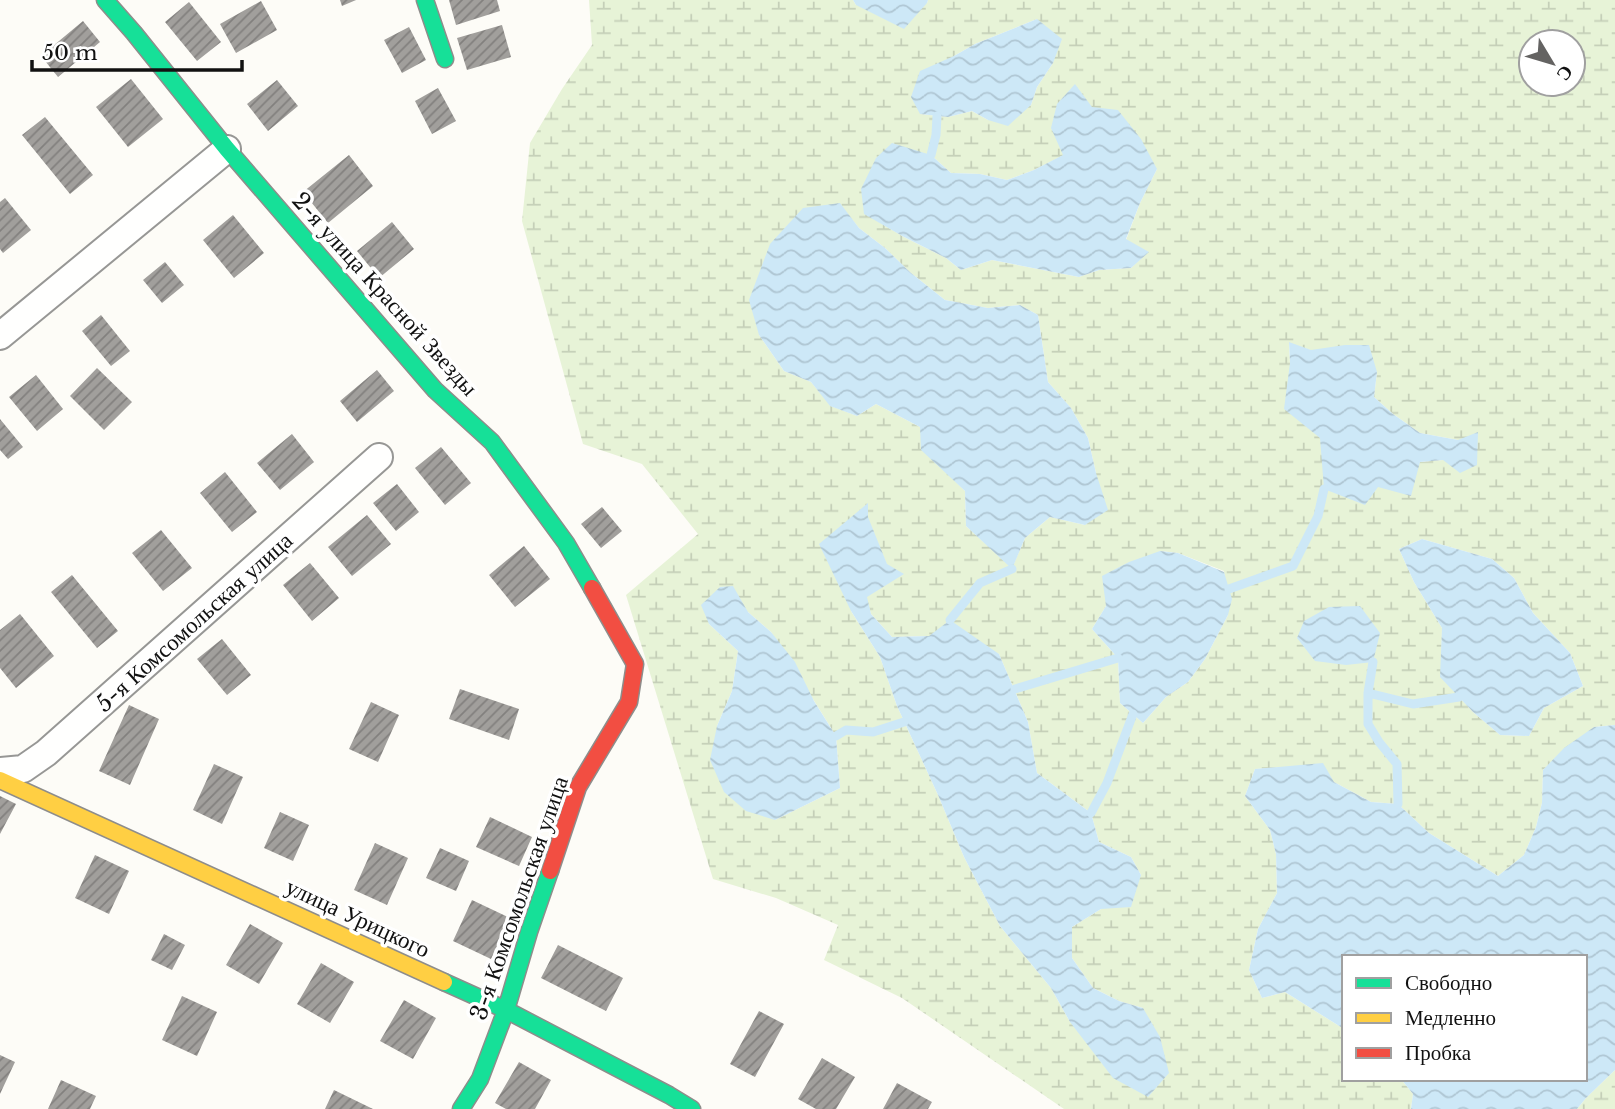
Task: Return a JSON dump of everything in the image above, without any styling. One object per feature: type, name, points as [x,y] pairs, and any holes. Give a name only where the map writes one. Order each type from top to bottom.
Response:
[{"type":"street","name":"2-я улица Красной Звезды","points":[[105,0],[227,149],[435,390],[492,442],[566,543],[635,664]]},
{"type":"street","points":[[425,0],[446,60]]},
{"type":"street","points":[[0,336],[227,149]]},
{"type":"street","name":"5-я Комсомольская улица","points":[[0,771],[23,769],[46,754],[379,457]]},
{"type":"street","name":"3-я Комсомольская улица","points":[[461,1109],[480,1079],[506,1010],[578,787],[629,702],[635,664]]},
{"type":"street","name":"улица Урицкого","points":[[0,780],[506,1010],[692,1109]]},
{"type":"green space","points":[[589,0],[853,0],[856,5],[927,3],[928,0],[1615,0],[1615,725],[1594,727],[1543,770],[1542,803],[1536,827],[1524,855],[1498,876],[1429,833],[1398,804],[1371,802],[1334,782],[1287,767],[1255,769],[1245,796],[1270,830],[1276,854],[1277,893],[1258,929],[1249,970],[1262,998],[1285,992],[1342,1028],[1342,1081],[1403,1081],[1413,1094],[1411,1109],[1064,1109],[902,998],[824,960],[838,925],[776,898],[713,879],[626,595],[698,534],[642,464],[583,444],[522,221],[530,143],[592,45]],"holes":[[[1037,19],[1053,63],[1037,87],[1031,105],[988,120],[972,111],[948,117],[920,114],[954,56],[975,44]],[[931,155],[951,173],[980,174],[1007,180],[1064,155],[1157,169],[1126,240],[1148,252],[1131,268],[1099,270],[1079,277],[992,260],[961,270],[946,258],[864,213]],[[839,203],[859,228],[945,300],[988,308],[1020,305],[1038,315],[1048,382],[1071,408],[1088,438],[1096,473],[1085,525],[1050,517],[1025,538],[1012,568],[966,526],[965,491],[950,476],[920,427],[876,404],[857,416],[831,406],[811,382],[784,371],[759,335]],[[1289,343],[1377,372],[1374,397],[1393,414],[1420,433],[1458,440],[1443,460],[1420,462],[1378,487],[1320,438],[1290,363]],[[867,517],[887,565],[866,597],[871,614],[892,637],[929,636],[999,654],[1028,722],[1037,773],[1091,813],[1099,842],[1131,857],[1141,875],[1101,909],[1072,927],[1072,958],[1093,988],[1119,1001],[1143,1008],[1070,1022],[1051,988],[1000,926],[964,857],[897,706],[880,657],[851,611]],[[1422,539],[1492,559],[1514,578],[1533,613],[1570,653],[1583,686],[1544,708],[1529,736],[1500,735],[1473,712],[1441,677],[1442,628],[1414,582],[1399,549]],[[1160,551],[1178,553],[1224,571],[1228,615],[1205,659],[1188,682],[1166,697],[1143,723],[1120,703],[1118,658],[1092,629],[1106,606]],[[748,612],[771,632],[836,736],[840,788],[775,820],[717,726],[732,691],[738,651],[709,624]]]},
{"type":"green space","points":[[1615,1070],[1615,1109],[1577,1109],[1586,1098]]},
{"type":"water","points":[[853,0],[928,0],[904,29],[856,5]]},
{"type":"water","points":[[1037,19],[1062,39],[1053,63],[1037,87],[1031,105],[1008,126],[988,120],[972,111],[948,117],[920,114],[911,97],[920,71],[975,44]]},
{"type":"water","points":[[1075,84],[1092,107],[1118,110],[1141,139],[1157,169],[1126,239],[1149,252],[1131,268],[1099,270],[1079,277],[992,260],[961,270],[946,258],[864,214],[861,189],[876,158],[892,143],[931,155],[951,173],[980,174],[1007,180],[1063,155],[1051,128],[1057,104]]},
{"type":"water","points":[[840,203],[859,228],[945,300],[988,308],[1020,305],[1038,315],[1048,382],[1071,408],[1088,438],[1108,510],[1085,525],[1050,517],[1025,538],[1012,569],[966,526],[965,491],[921,450],[920,427],[876,404],[857,416],[830,406],[811,382],[784,371],[759,335],[749,300],[770,244],[803,208]]},
{"type":"water","points":[[1289,342],[1311,350],[1369,345],[1377,372],[1374,397],[1420,433],[1458,440],[1478,432],[1477,465],[1460,473],[1443,460],[1420,462],[1411,496],[1378,487],[1365,505],[1324,489],[1320,438],[1284,409],[1290,363]]},
{"type":"water","points":[[868,503],[868,517],[887,564],[904,574],[867,597],[871,614],[892,637],[929,636],[950,620],[999,654],[1028,722],[1037,773],[1091,813],[1099,842],[1131,857],[1141,875],[1131,907],[1101,909],[1072,927],[1072,958],[1093,988],[1119,1001],[1143,1008],[1160,1037],[1169,1073],[1148,1097],[1113,1078],[1070,1022],[1051,988],[1000,926],[964,857],[897,706],[880,657],[851,611],[819,544]]},
{"type":"water","points":[[1422,539],[1492,559],[1514,578],[1533,613],[1570,653],[1583,686],[1544,708],[1529,736],[1500,735],[1473,712],[1440,677],[1442,628],[1414,582],[1399,549]]},
{"type":"water","points":[[1160,551],[1178,553],[1224,572],[1232,599],[1228,615],[1205,659],[1188,682],[1166,697],[1143,723],[1120,703],[1118,658],[1092,629],[1106,606],[1102,576],[1129,562]]},
{"type":"water","points":[[733,586],[748,612],[771,632],[795,662],[814,701],[836,736],[840,788],[775,820],[746,811],[724,792],[710,760],[717,726],[732,691],[738,651],[709,624],[701,605],[720,587]]},
{"type":"water","points":[[1360,606],[1380,633],[1373,662],[1346,665],[1315,661],[1297,638],[1304,621],[1329,607]]},
{"type":"water","points":[[1615,725],[1615,1070],[1577,1109],[1411,1109],[1413,1094],[1403,1081],[1587,1081],[1587,955],[1342,955],[1342,1028],[1285,992],[1262,998],[1249,970],[1258,929],[1277,893],[1276,854],[1270,830],[1245,796],[1255,769],[1323,763],[1334,782],[1371,802],[1398,804],[1429,833],[1498,876],[1524,855],[1536,827],[1542,803],[1543,770],[1564,748],[1594,727]]},
{"type":"building","points":[[340,0],[356,0],[342,6]]},
{"type":"building","points":[[449,0],[497,0],[500,11],[456,25]]},
{"type":"building","points":[[261,1],[277,30],[236,53],[220,24]]},
{"type":"building","points":[[189,2],[221,42],[197,61],[165,22]]},
{"type":"building","points":[[83,21],[100,42],[58,77],[41,56]]},
{"type":"building","points":[[502,25],[511,57],[467,70],[457,38]]},
{"type":"building","points":[[409,27],[426,60],[402,73],[384,40]]},
{"type":"building","points":[[131,79],[163,119],[128,147],[96,107]]},
{"type":"building","points":[[277,80],[298,106],[268,131],[247,104]]},
{"type":"building","points":[[438,88],[456,121],[432,134],[415,101]]},
{"type":"building","points":[[45,117],[93,175],[70,194],[22,135]]},
{"type":"building","points":[[349,155],[373,186],[328,223],[303,192]]},
{"type":"building","points":[[5,198],[31,230],[3,253],[0,249],[0,202]]},
{"type":"building","points":[[233,215],[264,253],[234,278],[203,240]]},
{"type":"building","points":[[392,222],[414,249],[379,278],[357,251]]},
{"type":"building","points":[[165,262],[184,285],[162,303],[143,280]]},
{"type":"building","points":[[101,315],[130,351],[111,366],[82,331]]},
{"type":"building","points":[[97,368],[132,402],[104,430],[70,396]]},
{"type":"building","points":[[377,370],[394,391],[357,422],[340,401]]},
{"type":"building","points":[[36,375],[63,409],[37,431],[9,397]]},
{"type":"building","points":[[0,419],[23,447],[8,459],[0,450]]},
{"type":"building","points":[[292,434],[314,462],[280,490],[257,463]]},
{"type":"building","points":[[441,447],[471,483],[445,505],[415,468]]},
{"type":"building","points":[[225,472],[257,512],[232,532],[200,493]]},
{"type":"building","points":[[397,484],[419,512],[396,531],[373,503]]},
{"type":"building","points":[[602,507],[622,531],[601,548],[581,524]]},
{"type":"building","points":[[367,515],[391,544],[352,576],[328,547]]},
{"type":"building","points":[[161,530],[192,568],[163,591],[132,553]]},
{"type":"building","points":[[524,546],[550,579],[515,607],[489,575]]},
{"type":"building","points":[[310,563],[339,598],[312,621],[283,585]]},
{"type":"building","points":[[72,575],[118,631],[97,648],[51,592]]},
{"type":"building","points":[[20,614],[54,656],[16,688],[0,668],[0,630]]},
{"type":"building","points":[[222,639],[251,675],[227,695],[197,659]]},
{"type":"building","points":[[460,689],[519,709],[509,740],[449,719]]},
{"type":"building","points":[[371,702],[399,715],[378,762],[349,749]]},
{"type":"building","points":[[129,705],[159,719],[130,785],[99,771]]},
{"type":"building","points":[[214,764],[243,777],[222,824],[193,810]]},
{"type":"building","points":[[0,796],[16,804],[0,834]]},
{"type":"building","points":[[280,812],[309,825],[293,861],[264,848]]},
{"type":"building","points":[[490,817],[532,837],[519,866],[476,847]]},
{"type":"building","points":[[375,843],[408,858],[387,905],[354,890]]},
{"type":"building","points":[[440,848],[469,861],[456,891],[426,878]]},
{"type":"building","points":[[95,855],[129,871],[109,914],[75,898]]},
{"type":"building","points":[[472,900],[510,918],[491,959],[453,941]]},
{"type":"building","points":[[250,924],[283,943],[259,984],[226,965]]},
{"type":"building","points":[[164,934],[185,945],[172,970],[151,960]]},
{"type":"building","points":[[558,945],[623,978],[606,1011],[541,978]]},
{"type":"building","points":[[321,963],[354,982],[330,1023],[297,1004]]},
{"type":"building","points":[[182,996],[217,1012],[197,1056],[162,1040]]},
{"type":"building","points":[[404,1000],[436,1018],[413,1059],[380,1041]]},
{"type":"building","points":[[759,1011],[784,1024],[755,1077],[730,1064]]},
{"type":"building","points":[[0,1055],[15,1062],[0,1094]]},
{"type":"building","points":[[822,1058],[855,1077],[836,1109],[816,1109],[798,1099]]},
{"type":"building","points":[[519,1062],[551,1080],[535,1109],[506,1109],[495,1103]]},
{"type":"building","points":[[61,1080],[96,1096],[90,1109],[48,1109]]},
{"type":"building","points":[[897,1083],[932,1102],[928,1109],[883,1109]]},
{"type":"building","points":[[334,1090],[373,1109],[325,1109]]},
{"type":"waterway","points":[[931,155],[937,116]]},
{"type":"waterway","points":[[1229,589],[1293,566],[1318,516],[1324,489]]},
{"type":"waterway","points":[[950,620],[980,583],[1012,569]]},
{"type":"waterway","points":[[1015,689],[1118,658]]},
{"type":"waterway","points":[[1373,662],[1368,693],[1368,724],[1397,764],[1398,804]]},
{"type":"waterway","points":[[1368,693],[1413,704],[1459,697]]},
{"type":"waterway","points":[[1091,813],[1107,783],[1133,714]]},
{"type":"waterway","points":[[836,736],[846,730],[873,732],[904,722]]},
{"type":"traffic: fast","points":[[105,0],[227,149],[435,390],[492,442],[566,543],[592,588]]},
{"type":"traffic: fast","points":[[425,0],[445,59]]},
{"type":"traffic: fast","points":[[461,1109],[480,1079],[506,1010],[550,871]]},
{"type":"traffic: fast","points":[[444,982],[506,1010],[692,1109]]},
{"type":"traffic: slow","points":[[0,780],[444,982]]},
{"type":"traffic: jam","points":[[550,871],[578,787],[629,702],[635,664],[592,588]]}]
